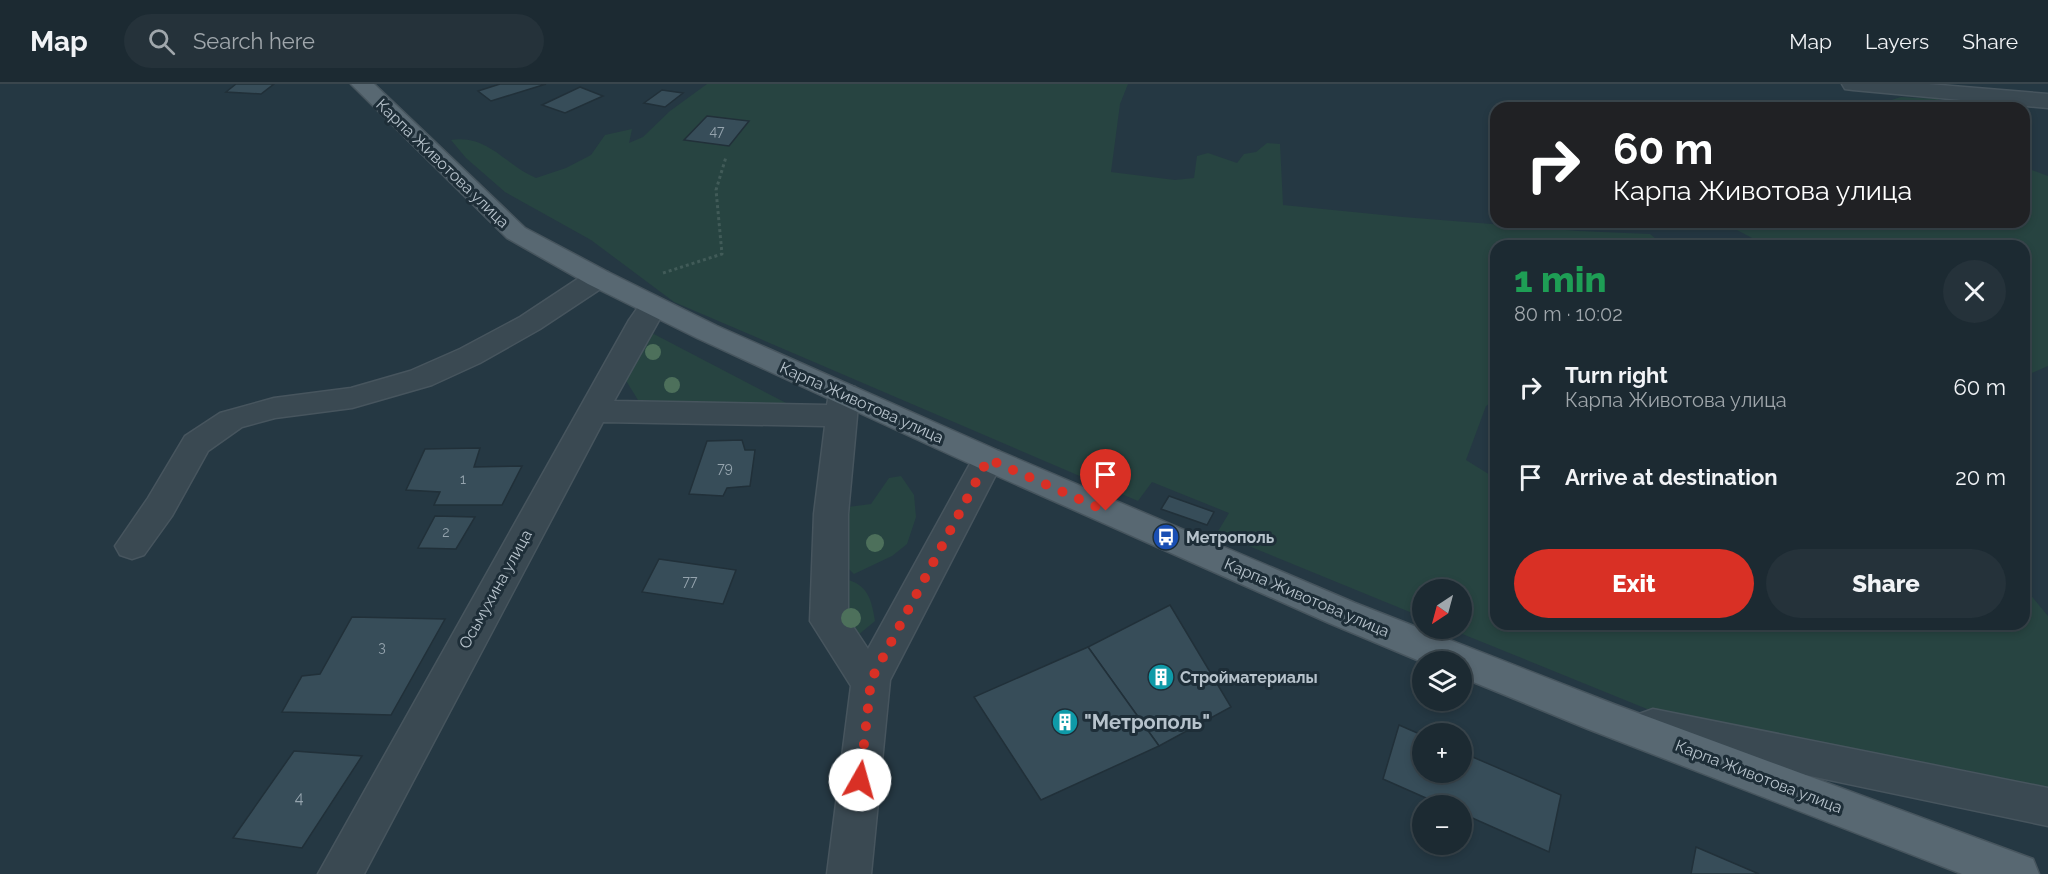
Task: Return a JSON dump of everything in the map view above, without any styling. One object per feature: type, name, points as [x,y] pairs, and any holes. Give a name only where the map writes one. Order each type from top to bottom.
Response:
[{"type":"main road","name":"Карпа Животова улица","points":[[362,84],[516,233],[842,405],[988,459],[1342,613],[1602,717],[2017,874]]},
{"type":"street","points":[[1853,84],[2048,101]]},
{"type":"street","points":[[132,546],[160,507],[196,444],[231,420],[274,408],[352,398],[421,378],[470,356],[607,283]]},
{"type":"street","name":"Осьмухина улица","points":[[340,874],[643,320],[653,306]]},
{"type":"street","points":[[593,411],[842,405],[831,514],[829,621],[871,686]]},
{"type":"street","points":[[849,874],[871,680],[988,459]]},
{"type":"street","points":[[1602,717],[2048,807]]},
{"type":"path","points":[[607,283],[722,254],[716,190],[726,157]]},
{"type":"green space","points":[[707,84],[1128,84],[1120,104],[1111,172],[1175,180],[1194,178],[1197,156],[1208,153],[1237,163],[1244,154],[1256,152],[1267,143],[1280,144],[1283,205],[1490,224],[1490,228],[1541,228],[1650,234],[1658,240],[1490,240],[1490,403],[1486,406],[1466,460],[1490,475],[1490,630],[2030,630],[2030,594],[2048,616],[2048,790],[1979,773],[1647,709],[1472,638],[1472,579],[1412,579],[1412,613],[1217,533],[1229,513],[1152,482],[1138,501],[674,302],[591,240],[505,192],[466,158],[451,140],[464,139],[486,146],[536,178],[566,168],[591,155],[605,135],[632,129],[629,143],[643,137],[670,111]]},
{"type":"green space","points":[[1901,97],[1938,99],[1940,102],[1885,102]]},
{"type":"green space","points":[[2030,169],[2048,176],[2048,366],[2030,374],[2030,240],[1756,240],[1733,228],[2030,228]]},
{"type":"green space","points":[[650,332],[790,405],[732,406],[638,400],[625,379]]},
{"type":"green space","points":[[901,476],[914,495],[916,517],[907,544],[892,556],[854,574],[845,565],[848,507],[871,504],[889,478]]},
{"type":"green space","points":[[842,578],[858,584],[867,593],[875,621],[852,640],[835,616]]},
{"type":"building","points":[[236,84],[274,84],[261,94],[226,92]]},
{"type":"building","points":[[500,84],[546,84],[491,101],[478,91]]},
{"type":"building","points":[[580,87],[603,96],[565,113],[542,105]]},
{"type":"building","points":[[662,90],[683,93],[665,107],[644,103]]},
{"type":"building","points":[[707,116],[749,121],[729,146],[684,140]]},
{"type":"building","points":[[742,440],[745,450],[755,450],[750,486],[727,488],[723,496],[689,494],[707,441]]},
{"type":"building","points":[[480,448],[474,467],[522,466],[502,505],[434,505],[440,492],[406,490],[425,449]]},
{"type":"building","points":[[1169,496],[1214,512],[1207,525],[1161,509]]},
{"type":"building","points":[[435,516],[475,517],[456,549],[418,548]]},
{"type":"building","points":[[659,559],[736,570],[723,604],[642,592]]},
{"type":"building","name":"Стройматериалы","points":[[1170,605],[1231,707],[1159,746],[1088,647]]},
{"type":"building","points":[[352,617],[445,619],[391,715],[282,712],[302,676],[320,674]]},
{"type":"building","name":"\"Метрополь\"","points":[[1088,647],[1159,746],[1041,800],[974,697]]},
{"type":"building","points":[[1399,725],[1412,731],[1412,783],[1472,783],[1472,757],[1561,795],[1549,852],[1472,818],[1472,795],[1419,795],[1383,779]]},
{"type":"building","points":[[294,751],[362,756],[302,848],[233,838]]},
{"type":"building","points":[[1696,847],[1759,874],[1691,874]]},
{"type":"place","name":"Метрополь","points":[[1166,537]]},
{"type":"place","name":"Стройматериалы","points":[[1161,677]]},
{"type":"place","name":"\"Метрополь\"","points":[[1065,722]]},
{"type":"route","points":[[860,780],[871,680],[988,459],[1106,511]]}]
